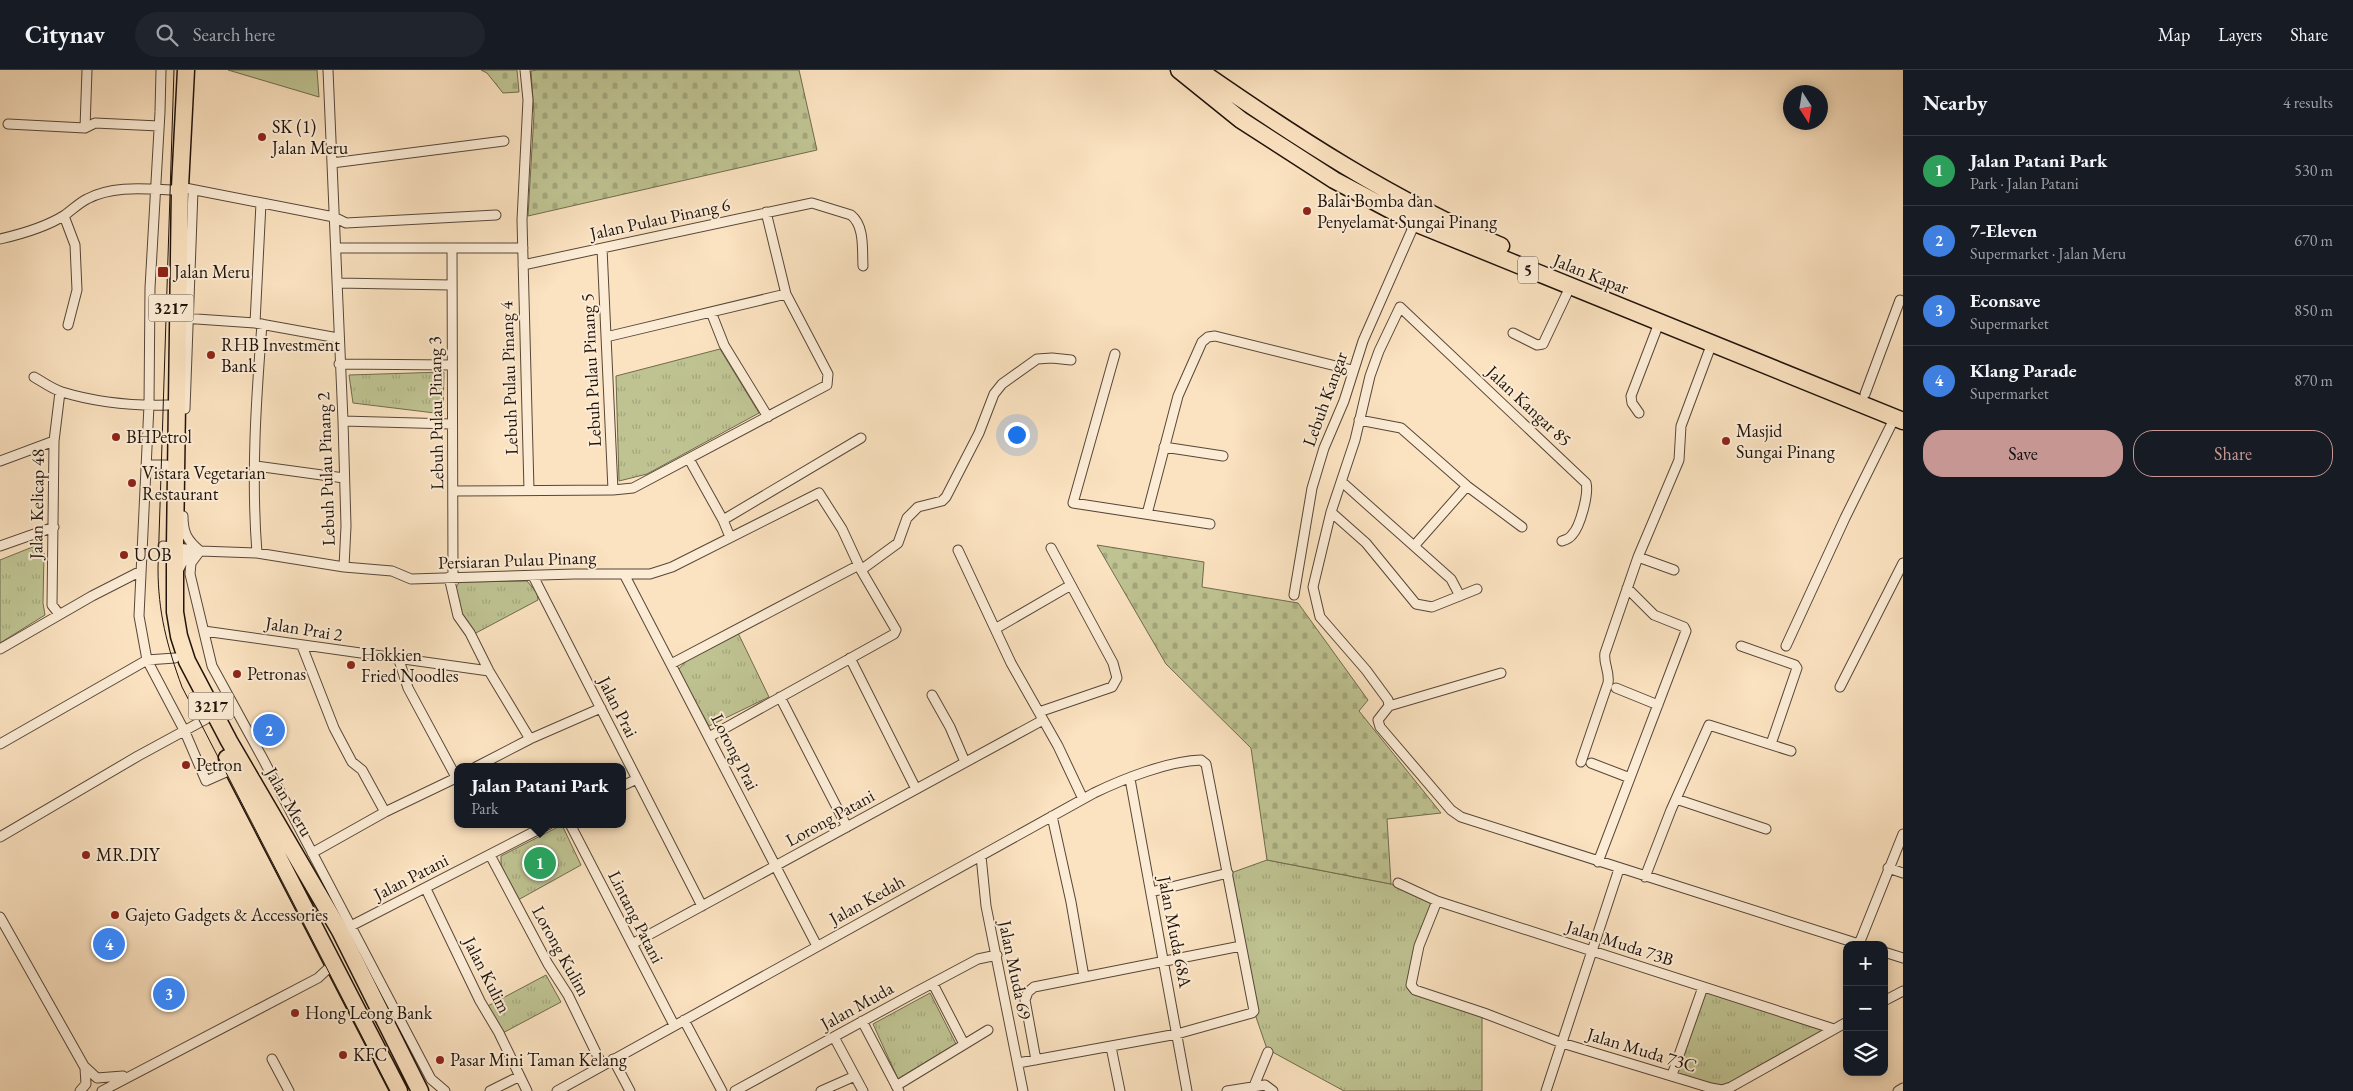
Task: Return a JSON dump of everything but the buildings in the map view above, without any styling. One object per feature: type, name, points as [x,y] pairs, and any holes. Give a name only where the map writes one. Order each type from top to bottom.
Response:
[{"type":"highway","name":"Jalan Meru","points":[[178,70],[182,189],[183,318],[176,498],[169,547],[175,576],[177,624],[187,661],[229,741],[295,854],[346,929],[418,1088]]},
{"type":"highway","name":"Jalan Meru","points":[[186,70],[182,189],[168,405],[166,465],[169,547],[166,630],[175,658],[206,720],[399,1091]]},
{"type":"highway","name":"Jalan Kapar","points":[[1179,70],[1241,120],[1334,180],[1415,223],[1659,323],[1901,416]]},
{"type":"highway","name":"Jalan Kapar","points":[[1199,70],[1353,171],[1483,239],[1865,394],[1901,416]]},
{"type":"highway","points":[[295,854],[335,942],[337,957],[333,964]]},
{"type":"street","points":[[85,128],[87,70]]},
{"type":"street","points":[[160,70],[159,126],[150,288],[149,405],[139,616],[146,660],[185,732],[206,781],[233,769]]},
{"type":"street","name":"Lebuh Pulau Pinang 2","points":[[328,70],[337,248],[339,364],[343,421],[346,526],[344,567]]},
{"type":"street","name":"Lebuh Pulau Pinang 4","points":[[525,70],[528,100],[522,220],[529,490]]},
{"type":"street","points":[[8,124],[85,128],[95,124],[159,126]]},
{"type":"street","points":[[332,162],[504,140]]},
{"type":"street","points":[[0,239],[19,234],[64,216],[87,199],[114,190],[182,189],[334,217],[346,223],[496,215]]},
{"type":"street","points":[[257,552],[254,512],[261,203]]},
{"type":"street","name":"Jalan Pulau Pinang 6","points":[[523,265],[766,212],[812,204],[851,215],[856,220],[860,228],[863,266]]},
{"type":"street","points":[[453,491],[613,490],[633,488],[689,460],[827,384],[828,374],[786,294],[766,212]]},
{"type":"street","points":[[64,216],[75,245],[78,290],[68,325]]},
{"type":"street","name":"Lebuh Kangar","points":[[1294,595],[1312,488],[1324,448],[1344,401],[1352,370],[1363,341],[1381,304],[1415,223]]},
{"type":"street","points":[[337,248],[523,248]]},
{"type":"street","name":"Lebuh Pulau Pinang 3","points":[[452,248],[453,491],[451,577],[458,616],[470,633],[489,672],[530,739]]},
{"type":"street","name":"Lebuh Pulau Pinang 5","points":[[602,248],[613,490]]},
{"type":"street","points":[[337,283],[451,285]]},
{"type":"street","points":[[1513,334],[1537,344],[1543,344],[1570,287]]},
{"type":"street","points":[[606,337],[786,294]]},
{"type":"street","points":[[1865,394],[1900,300]]},
{"type":"street","points":[[1381,304],[1400,308],[1379,351],[1342,482],[1331,512],[1313,587],[1320,617],[1366,670],[1388,700],[1389,706]]},
{"type":"street","name":"Jalan Kangar 85","points":[[1400,308],[1586,483],[1588,492],[1586,501],[1572,535],[1562,541]]},
{"type":"street","points":[[711,312],[724,345],[768,417]]},
{"type":"street","points":[[183,318],[258,323],[338,338]]},
{"type":"street","points":[[1639,413],[1632,403],[1632,396],[1659,323]]},
{"type":"street","points":[[1147,514],[1178,396],[1187,372],[1202,342],[1208,337],[1215,336],[1352,370]]},
{"type":"street","points":[[1630,778],[1586,763],[1608,683],[1609,677],[1604,659],[1605,653],[1638,557],[1679,460],[1681,426],[1712,343]]},
{"type":"street","points":[[1115,354],[1073,503],[1210,524]]},
{"type":"street","points":[[671,664],[860,568],[898,543],[907,518],[918,507],[942,501],[946,497],[979,433],[994,394],[1002,384],[1037,359],[1071,360]]},
{"type":"street","points":[[339,364],[452,365]]},
{"type":"street","points":[[34,377],[60,392],[99,400],[168,405]]},
{"type":"street","name":"Jalan Kelicap 48","points":[[59,614],[52,605],[54,441],[60,392]]},
{"type":"street","points":[[1786,646],[1845,518],[1901,416]]},
{"type":"street","points":[[1359,420],[1400,428],[1467,486],[1522,528]]},
{"type":"street","points":[[343,421],[452,424]]},
{"type":"street","points":[[723,520],[861,438]]},
{"type":"street","points":[[0,462],[54,441]]},
{"type":"street","points":[[1164,447],[1223,456]]},
{"type":"street","points":[[689,460],[723,520],[730,537]]},
{"type":"street","points":[[146,465],[166,465]]},
{"type":"street","points":[[256,466],[344,478]]},
{"type":"street","points":[[1342,482],[1451,579],[1460,596]]},
{"type":"street","points":[[1414,546],[1467,486]]},
{"type":"street","name":"Persiaran Pulau Pinang","points":[[169,547],[200,551],[257,552],[344,567],[392,571],[411,579],[650,574],[672,567],[819,493],[842,529],[860,568]]},
{"type":"street","points":[[176,498],[183,513],[184,533],[188,541],[200,551]]},
{"type":"street","points":[[1331,512],[1366,543],[1416,604],[1432,607],[1477,589]]},
{"type":"street","points":[[0,546],[54,527]]},
{"type":"street","points":[[995,630],[1071,585],[1052,548]]},
{"type":"street","points":[[958,550],[995,630],[1058,746],[1083,800]]},
{"type":"street","points":[[175,576],[185,557],[200,551]]},
{"type":"street","points":[[200,551],[190,567],[212,666],[312,852],[346,929],[431,1079],[445,1091]]},
{"type":"street","points":[[1638,557],[1674,570]]},
{"type":"street","points":[[1840,688],[1903,563]]},
{"type":"street","points":[[709,737],[894,634],[896,630],[860,568]]},
{"type":"street","points":[[0,649],[59,614],[141,571]]},
{"type":"street","name":"Lorong Prai","points":[[624,574],[817,946]]},
{"type":"street","name":"Jalan Prai","points":[[533,576],[702,906]]},
{"type":"street","name":"Lorong Patani","points":[[632,944],[965,762],[1041,716],[1112,687],[1117,681],[1113,663],[1071,585]]},
{"type":"street","points":[[1598,862],[1686,629],[1654,615],[1627,588]]},
{"type":"street","name":"Jalan Prai 2","points":[[204,631],[489,672]]},
{"type":"street","points":[[302,646],[334,728],[352,762],[362,770],[385,812]]},
{"type":"street","points":[[1741,646],[1797,668],[1772,744]]},
{"type":"street","points":[[0,744],[146,660],[175,658]]},
{"type":"street","points":[[850,658],[916,789]]},
{"type":"street","points":[[399,660],[408,688],[454,772]]},
{"type":"street","points":[[1501,674],[1389,706],[1378,720],[1380,727],[1456,815],[1618,869],[1850,941]]},
{"type":"street","points":[[1616,688],[1658,704]]},
{"type":"street","points":[[932,696],[950,726],[965,762]]},
{"type":"street","points":[[780,697],[847,827]]},
{"type":"street","points":[[484,763],[530,739],[600,708]]},
{"type":"street","points":[[0,837],[138,756],[206,720]]},
{"type":"street","points":[[1645,877],[1676,799],[1709,725],[1791,751]]},
{"type":"street","name":"Jalan Kedah","points":[[557,1091],[1112,784],[1165,767],[1201,760],[1206,764],[1228,873]]},
{"type":"street","points":[[312,852],[385,812],[454,778]]},
{"type":"street","points":[[626,784],[637,779]]},
{"type":"street","name":"Jalan Muda 68A","points":[[1130,779],[1165,962],[1187,1091]]},
{"type":"street","points":[[1676,799],[1766,829]]},
{"type":"street","points":[[278,826],[293,815]]},
{"type":"street","points":[[1052,816],[1071,902],[1084,977]]},
{"type":"street","name":"Jalan Patani","points":[[346,929],[541,828]]},
{"type":"street","name":"Lintang Patani","points":[[572,828],[674,1026]]},
{"type":"street","points":[[1861,941],[1888,868],[1903,834]]},
{"type":"street","name":"Lorong Kulim","points":[[490,855],[548,964],[568,995],[602,1065]]},
{"type":"street","name":"Jalan Muda 69","points":[[980,856],[986,906],[1023,1091]]},
{"type":"street","points":[[1888,868],[1903,873]]},
{"type":"street","points":[[1546,1091],[1618,869]]},
{"type":"street","points":[[1018,1063],[1177,1034],[1252,1014],[1254,1008],[1228,873],[1151,892]]},
{"type":"street","name":"Jalan Muda 73B","points":[[1398,883],[1437,901],[1834,1029]]},
{"type":"street","name":"Jalan Kulim","points":[[426,889],[480,1001],[499,1033],[527,1091]]},
{"type":"street","name":"Jalan Muda 73C","points":[[1437,901],[1419,946],[1411,985],[1413,989],[1484,1013],[1562,1043],[1711,1088],[1726,1089],[1843,1024]]},
{"type":"street","points":[[0,918],[84,1066],[92,1076],[102,1080],[134,1073]]},
{"type":"street","points":[[1036,1060],[1025,1000],[1028,992],[1034,986],[1241,946]]},
{"type":"street","points":[[1888,953],[1903,958]]},
{"type":"street","name":"Jalan Muda","points":[[736,1091],[978,959],[997,955]]},
{"type":"street","points":[[102,1091],[318,978],[333,964]]},
{"type":"street","points":[[933,984],[964,1044]]},
{"type":"street","points":[[1672,1075],[1703,987]]},
{"type":"street","points":[[1888,999],[1903,990]]},
{"type":"street","points":[[684,1020],[722,1091]]},
{"type":"street","points":[[862,1021],[898,1088],[988,1030]]},
{"type":"street","points":[[834,1037],[863,1091]]},
{"type":"street","points":[[1111,1047],[1120,1091]]},
{"type":"street","points":[[1254,1086],[1268,1052]]},
{"type":"street","points":[[272,1059],[289,1091]]},
{"type":"street","points":[[613,1059],[630,1091]]},
{"type":"street","points":[[80,1091],[87,1078],[84,1066]]},
{"type":"street","points":[[490,1091],[520,1076]]},
{"type":"street","points":[[821,1091],[855,1076]]},
{"type":"street","points":[[1227,1091],[1265,1085],[1273,1091]]},
{"type":"street","points":[[1898,1091],[1903,1088]]},
{"type":"green space","points":[[228,70],[317,70],[319,97]]},
{"type":"green space","points":[[481,70],[517,70],[519,92],[503,93],[487,73]]},
{"type":"green space","points":[[799,70],[817,150],[528,216],[534,114],[531,71]]},
{"type":"green space","points":[[720,349],[759,413],[647,474],[619,481],[616,376]]},
{"type":"green space","points":[[444,372],[443,414],[353,403],[349,375]]},
{"type":"green space","points":[[1097,545],[1204,562],[1202,587],[1298,603],[1368,700],[1359,711],[1441,813],[1387,819],[1391,884],[1267,860],[1251,748],[1166,664]]},
{"type":"green space","points":[[35,546],[44,553],[43,603],[45,615],[0,643],[0,560]]},
{"type":"green space","points":[[527,581],[537,593],[538,600],[474,634],[456,601],[456,587],[460,582]]},
{"type":"green space","points":[[738,633],[769,697],[709,726],[678,670],[686,661]]},
{"type":"green space","points":[[556,828],[563,828],[581,865],[518,900],[501,865],[501,856]]},
{"type":"green space","points":[[1267,860],[1391,884],[1432,902],[1410,984],[1482,1016],[1482,1091],[1344,1091],[1267,1049],[1256,1017],[1228,874]]},
{"type":"green space","points":[[546,975],[561,1002],[499,1035],[484,1008]]},
{"type":"green space","points":[[1703,987],[1834,1029],[1722,1090],[1672,1075]]},
{"type":"green space","points":[[930,993],[956,1044],[898,1079],[873,1024]]},
{"type":"tram line","points":[[174,70],[158,568],[158,584],[164,629],[182,687],[390,1091]]},
{"type":"place","name":"SK (1) Jalan Meru","points":[[262,137]]},
{"type":"place","name":"Balai Bomba dan Penyelamat Sungai Pinang","points":[[1307,211]]},
{"type":"place","name":"Jalan Meru","points":[[163,272]]},
{"type":"place","name":"RHB Investment Bank","points":[[211,355]]},
{"type":"place","name":"BHPetrol","points":[[116,437]]},
{"type":"place","name":"Masjid Sungai Pinang","points":[[1726,441]]},
{"type":"place","name":"Vistara Vegetarian Restaurant","points":[[132,483]]},
{"type":"place","name":"UOB","points":[[124,555]]},
{"type":"place","name":"Hokkien Fried Noodles","points":[[351,665]]},
{"type":"place","name":"Petronas","points":[[237,674]]},
{"type":"place","name":"7-Eleven","points":[[269,730]]},
{"type":"place","name":"Petron","points":[[186,765]]},
{"type":"place","name":"MR.DIY","points":[[86,855]]},
{"type":"place","name":"Jalan Patani Park","points":[[540,863]]},
{"type":"place","name":"Gajeto Gadgets & Accessories","points":[[115,915]]},
{"type":"place","name":"Klang Parade","points":[[109,944]]},
{"type":"place","name":"Econsave","points":[[169,994]]},
{"type":"place","name":"Hong Leong Bank","points":[[295,1013]]},
{"type":"place","name":"KFC","points":[[343,1055]]},
{"type":"place","name":"Pasar Mini Taman Kelang","points":[[440,1060]]}]
